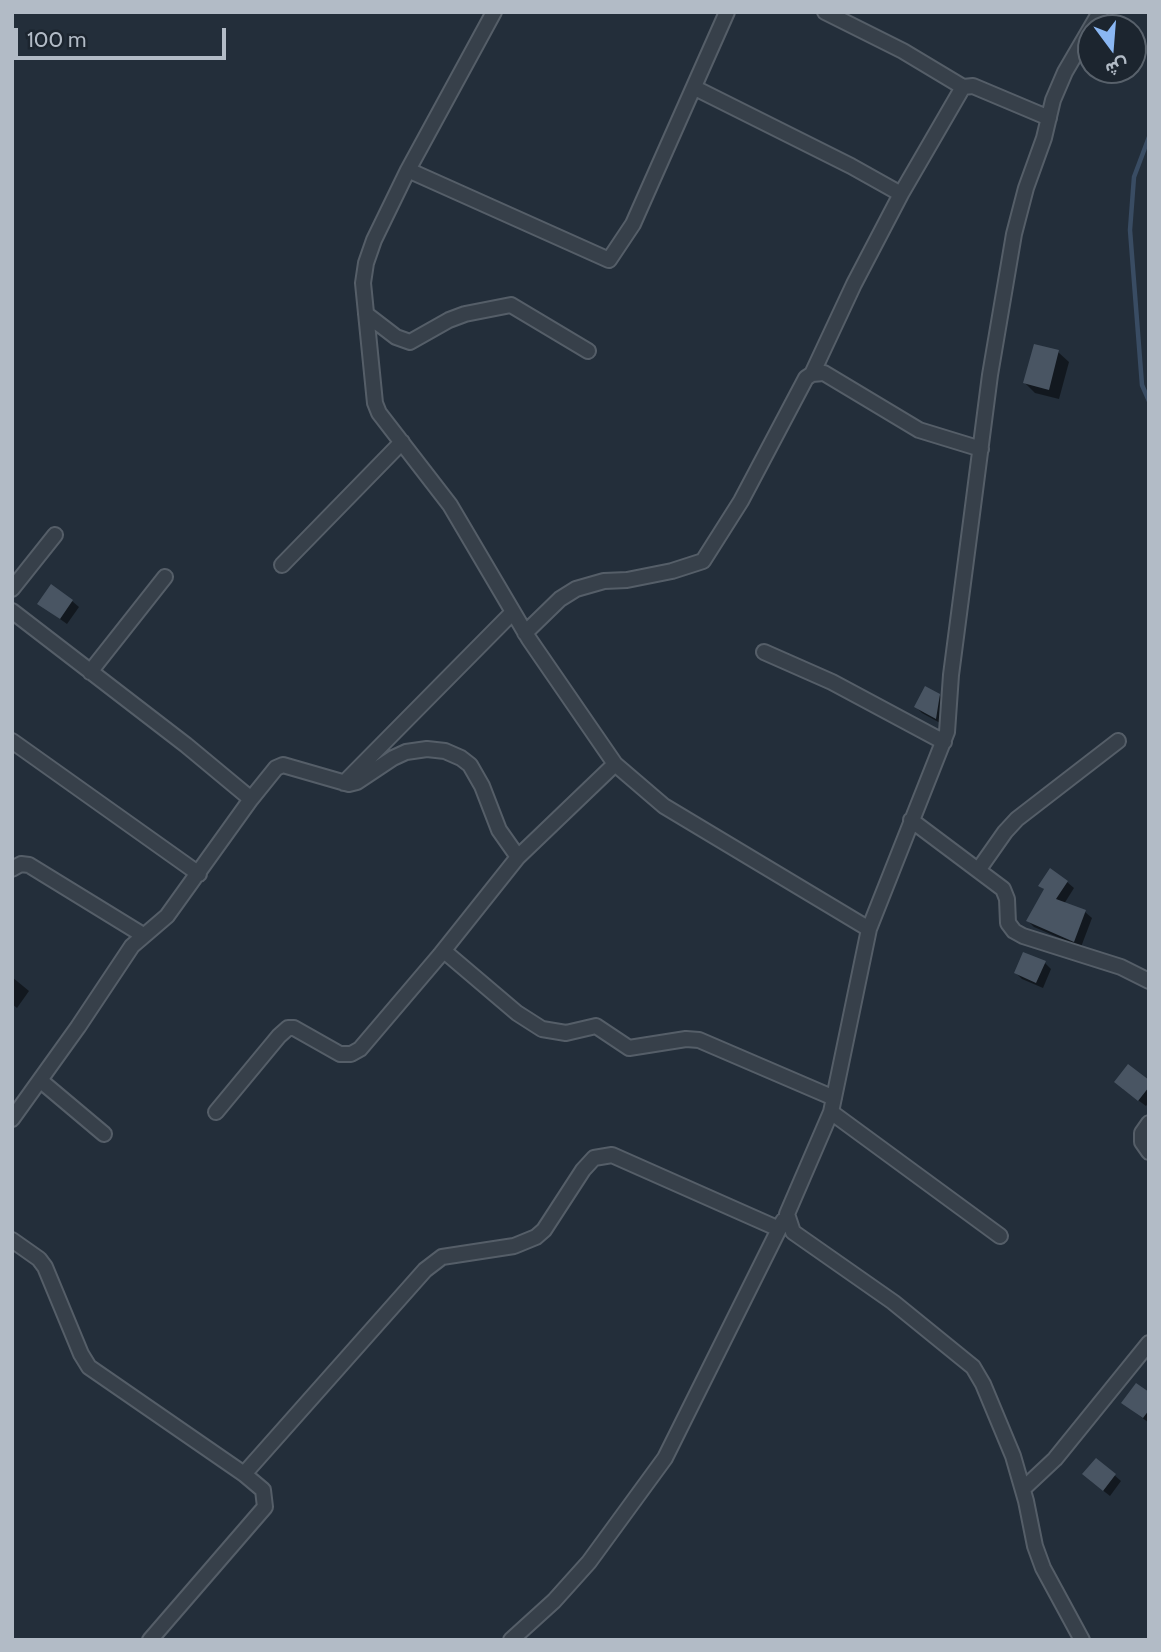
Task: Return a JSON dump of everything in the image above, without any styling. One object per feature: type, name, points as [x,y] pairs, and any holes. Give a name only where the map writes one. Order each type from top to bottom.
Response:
[{"type":"street","points":[[495,12],[408,170],[374,240],[366,263],[363,283],[375,403],[379,413],[450,505],[525,632],[615,764],[664,806],[869,929]]},
{"type":"street","points":[[408,170],[609,260],[633,224],[727,12]]},
{"type":"street","points":[[825,12],[904,51],[963,87],[973,86],[1049,118]]},
{"type":"street","points":[[511,1640],[554,1601],[589,1562],[665,1458],[787,1214],[832,1105],[869,929],[944,742],[949,721],[951,675],[981,449],[1014,234],[1053,100],[1065,72],[1100,12]]},
{"type":"street","points":[[812,374],[854,284],[901,194],[963,87]]},
{"type":"street","points":[[695,88],[901,194]]},
{"type":"street","points":[[366,314],[396,337],[413,342],[449,320],[511,305],[588,351]]},
{"type":"street","points":[[525,632],[560,598],[576,589],[604,581],[627,580],[672,571],[703,561],[741,501],[802,384],[812,374],[824,373],[919,430],[981,449]]},
{"type":"street","points":[[282,565],[402,442]]},
{"type":"street","points":[[12,589],[55,535]]},
{"type":"street","points":[[90,672],[165,577]]},
{"type":"street","points":[[12,611],[186,745],[251,799]]},
{"type":"street","points":[[344,783],[513,612]]},
{"type":"street","points":[[764,652],[832,681],[944,742]]},
{"type":"street","points":[[12,741],[199,873]]},
{"type":"street","points":[[979,869],[1017,819],[1118,741]]},
{"type":"street","points":[[12,1119],[41,1081],[132,946],[167,916],[276,768],[283,765],[344,783],[357,782],[406,752],[427,749],[453,754],[470,765],[482,786],[499,830],[518,857]]},
{"type":"street","points":[[216,1112],[288,1028],[294,1028],[340,1054],[351,1054],[360,1049],[444,951],[518,857],[615,764]]},
{"type":"street","points":[[911,820],[1003,889],[1007,899],[1008,923],[1023,936],[1121,967],[1149,981]]},
{"type":"street","points":[[12,869],[21,864],[29,865],[143,935]]},
{"type":"street","points":[[444,951],[517,1013],[542,1030],[566,1033],[596,1026],[629,1048],[687,1039],[699,1040],[832,1105],[1000,1236]]},
{"type":"street","points":[[41,1081],[104,1133]]},
{"type":"street","points":[[1149,1122],[1142,1133],[1142,1142],[1149,1152]]},
{"type":"street","points":[[244,1474],[425,1270],[442,1257],[514,1246],[536,1237],[544,1230],[583,1170],[594,1158],[612,1155],[779,1229]]},
{"type":"street","points":[[787,1214],[793,1232],[893,1302],[973,1367],[984,1384],[1013,1455],[1043,1569],[1082,1640]]},
{"type":"street","points":[[12,1240],[39,1259],[45,1268],[89,1367],[263,1490],[265,1507],[150,1640]]},
{"type":"street","points":[[1023,1489],[1055,1459],[1149,1343]]},
{"type":"building","points":[[1034,344],[1059,350],[1049,390],[1023,383]]},
{"type":"building","points":[[51,584],[73,600],[60,619],[37,604]]},
{"type":"building","points":[[925,686],[940,694],[936,719],[914,707]]},
{"type":"building","points":[[1050,868],[1068,881],[1056,899],[1086,910],[1074,942],[1026,921],[1044,889],[1038,886]]},
{"type":"building","points":[[1023,952],[1046,961],[1036,983],[1014,973]]},
{"type":"building","points":[[1128,1064],[1149,1080],[1149,1087],[1138,1101],[1114,1082]]},
{"type":"building","points":[[1136,1383],[1149,1392],[1149,1410],[1143,1418],[1121,1403]]},
{"type":"building","points":[[1096,1458],[1116,1474],[1103,1491],[1082,1474]]},
{"type":"waterway","points":[[1149,137],[1134,177],[1130,230],[1142,385],[1149,401]]}]
